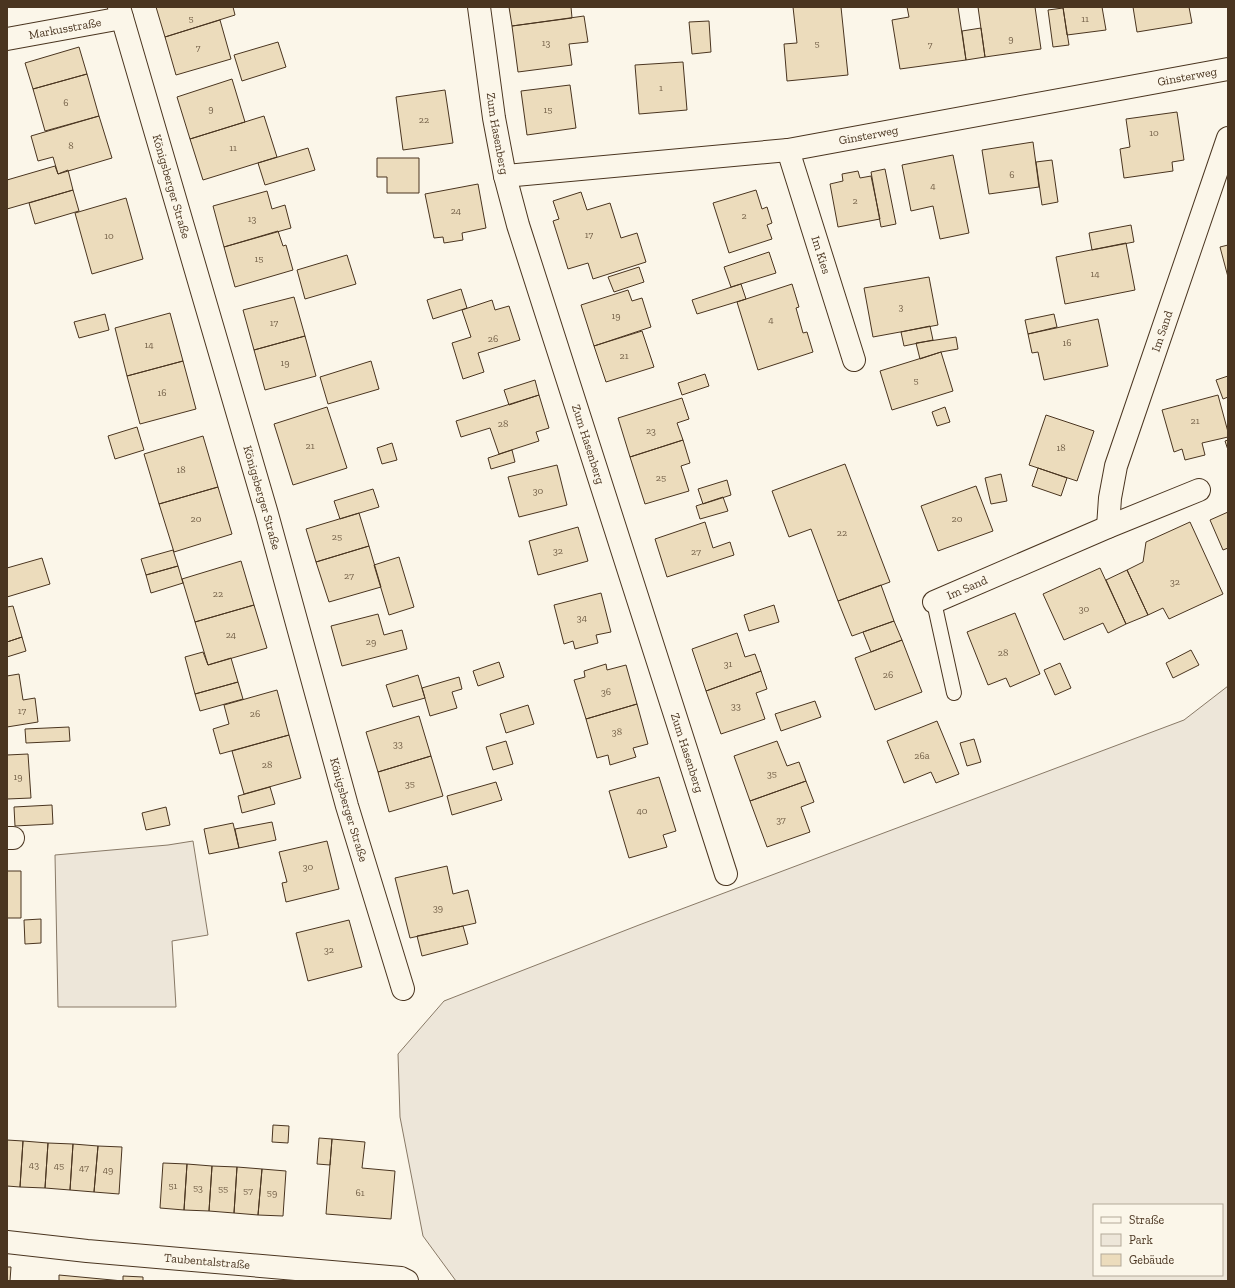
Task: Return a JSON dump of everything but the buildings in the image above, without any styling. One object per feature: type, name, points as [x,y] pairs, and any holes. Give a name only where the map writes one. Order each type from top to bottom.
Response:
[{"type":"street","name":"Zum Hasenberg","points":[[479,7],[494,118],[505,176],[518,225],[726,874]]},
{"type":"street","name":"Markusstraße","points":[[7,39],[121,12]]},
{"type":"street","name":"Königsberger Straße","points":[[121,12],[265,506],[347,806],[403,989]]},
{"type":"street","name":"Ginsterweg","points":[[505,176],[788,150],[1228,69]]},
{"type":"street","name":"Im Sand","points":[[1108,526],[1110,498],[1116,466],[1228,138]]},
{"type":"street","name":"Im Kies","points":[[788,150],[854,360]]},
{"type":"street","name":"Im Sand","points":[[934,602],[1108,526],[1199,490]]},
{"type":"street","name":"Taubentalstraße","points":[[7,1242],[87,1251],[401,1278],[407,1281]]},
{"type":"lane","name":"Im Sand","points":[[934,602],[954,693]]},
{"type":"green space","points":[[1228,686],[1228,1281],[456,1281],[423,1236],[400,1117],[398,1054],[444,1001],[639,925],[1184,720]]},
{"type":"green space","points":[[193,841],[208,935],[172,941],[176,1007],[58,1007],[55,855],[168,845]]}]
